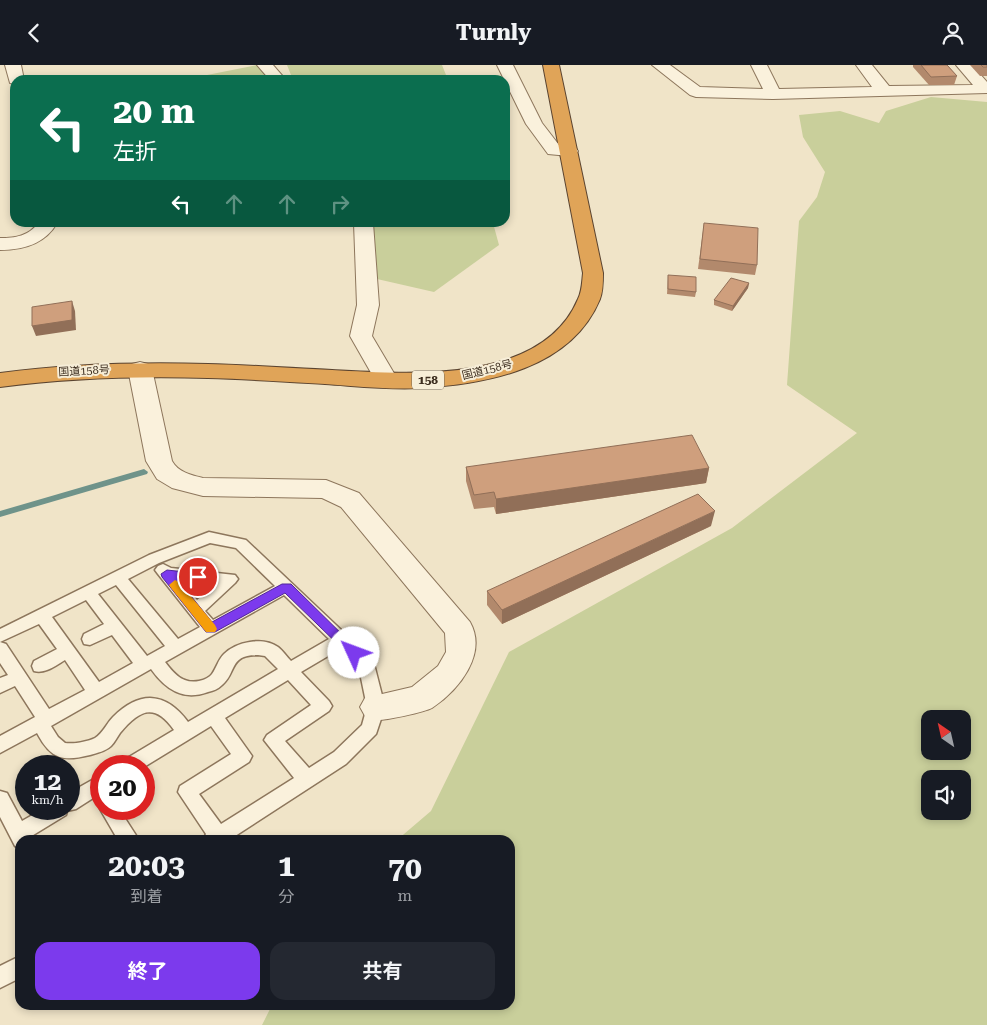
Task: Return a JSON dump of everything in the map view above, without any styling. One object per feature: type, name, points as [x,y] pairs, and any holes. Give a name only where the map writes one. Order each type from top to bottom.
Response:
[{"type":"highway","name":"国道158号","points":[[0,381],[73,371],[140,369],[386,380],[450,379],[493,371],[531,358],[560,341],[578,320],[589,299],[593,273],[551,65]]},
{"type":"street","points":[[265,65],[274,75]]},
{"type":"street","points":[[660,65],[696,92],[773,94],[985,89],[964,65]]},
{"type":"street","points":[[760,65],[773,94]]},
{"type":"street","points":[[864,65],[883,90]]},
{"type":"street","points":[[510,75],[534,124],[554,150],[568,151]]},
{"type":"street","points":[[0,244],[22,242],[39,235],[44,227]]},
{"type":"street","points":[[363,227],[368,305],[361,336],[386,380]]},
{"type":"street","points":[[140,369],[159,461],[166,473],[181,483],[203,487],[326,489],[350,500],[460,630],[461,653],[449,675],[420,699],[376,707]]},
{"type":"lane","points":[[0,636],[154,559],[209,537],[241,544],[367,665],[376,707],[370,729],[340,757],[221,835]]},
{"type":"lane","points":[[154,559],[211,629]]},
{"type":"lane","points":[[167,574],[230,579],[196,610]]},
{"type":"lane","points":[[118,577],[176,648]]},
{"type":"lane","points":[[0,745],[286,587]]},
{"type":"lane","points":[[88,592],[114,626],[149,663],[176,686],[191,690],[204,687],[218,680],[226,664],[235,653],[259,647],[271,651],[323,706],[273,740],[307,779]]},
{"type":"lane","points":[[42,615],[96,692]]},
{"type":"lane","points":[[90,639],[114,626]]},
{"type":"lane","points":[[149,755],[341,640]]},
{"type":"lane","points":[[0,649],[43,721],[53,746],[63,751],[71,753],[102,743],[125,717],[135,709],[146,706],[155,705],[165,709],[186,733]]},
{"type":"lane","points":[[40,666],[67,651]]},
{"type":"lane","points":[[0,686],[18,677]]},
{"type":"lane","points":[[214,716],[243,756],[187,792],[214,835]]},
{"type":"lane","points":[[0,799],[20,835]]},
{"type":"lane","points":[[24,835],[44,820]]},
{"type":"lane","points":[[116,820],[126,835]]},
{"type":"lane","points":[[0,979],[15,968]]},
{"type":"green space","points":[[265,65],[274,75],[207,75]]},
{"type":"green space","points":[[287,65],[442,65],[446,75],[291,75]]},
{"type":"green space","points":[[931,97],[987,102],[987,1025],[262,1025],[270,1010],[515,1010],[515,835],[403,835],[431,811],[509,652],[732,528],[857,433],[787,385],[799,221],[817,197],[825,172],[803,137],[799,115],[840,111],[879,123],[886,111]]},
{"type":"green space","points":[[355,227],[494,227],[499,245],[434,292],[377,279]]},
{"type":"building","points":[[921,65],[947,65],[957,76],[931,77]]},
{"type":"building","points":[[704,223],[758,228],[757,265],[700,259]]},
{"type":"building","points":[[668,275],[696,277],[696,292],[668,289]]},
{"type":"building","points":[[731,278],[749,283],[733,306],[714,300]]},
{"type":"building","points":[[72,301],[72,320],[32,326],[32,307]]},
{"type":"building","points":[[692,435],[709,468],[496,499],[494,492],[474,495],[466,467]]},
{"type":"building","points":[[698,494],[715,511],[502,610],[487,591]]},
{"type":"waterway","points":[[0,514],[144,472]]},
{"type":"slow traffic","points":[[175,585],[211,629]]},
{"type":"route","points":[[198,577],[167,574],[211,629],[286,587],[354,653]]}]
